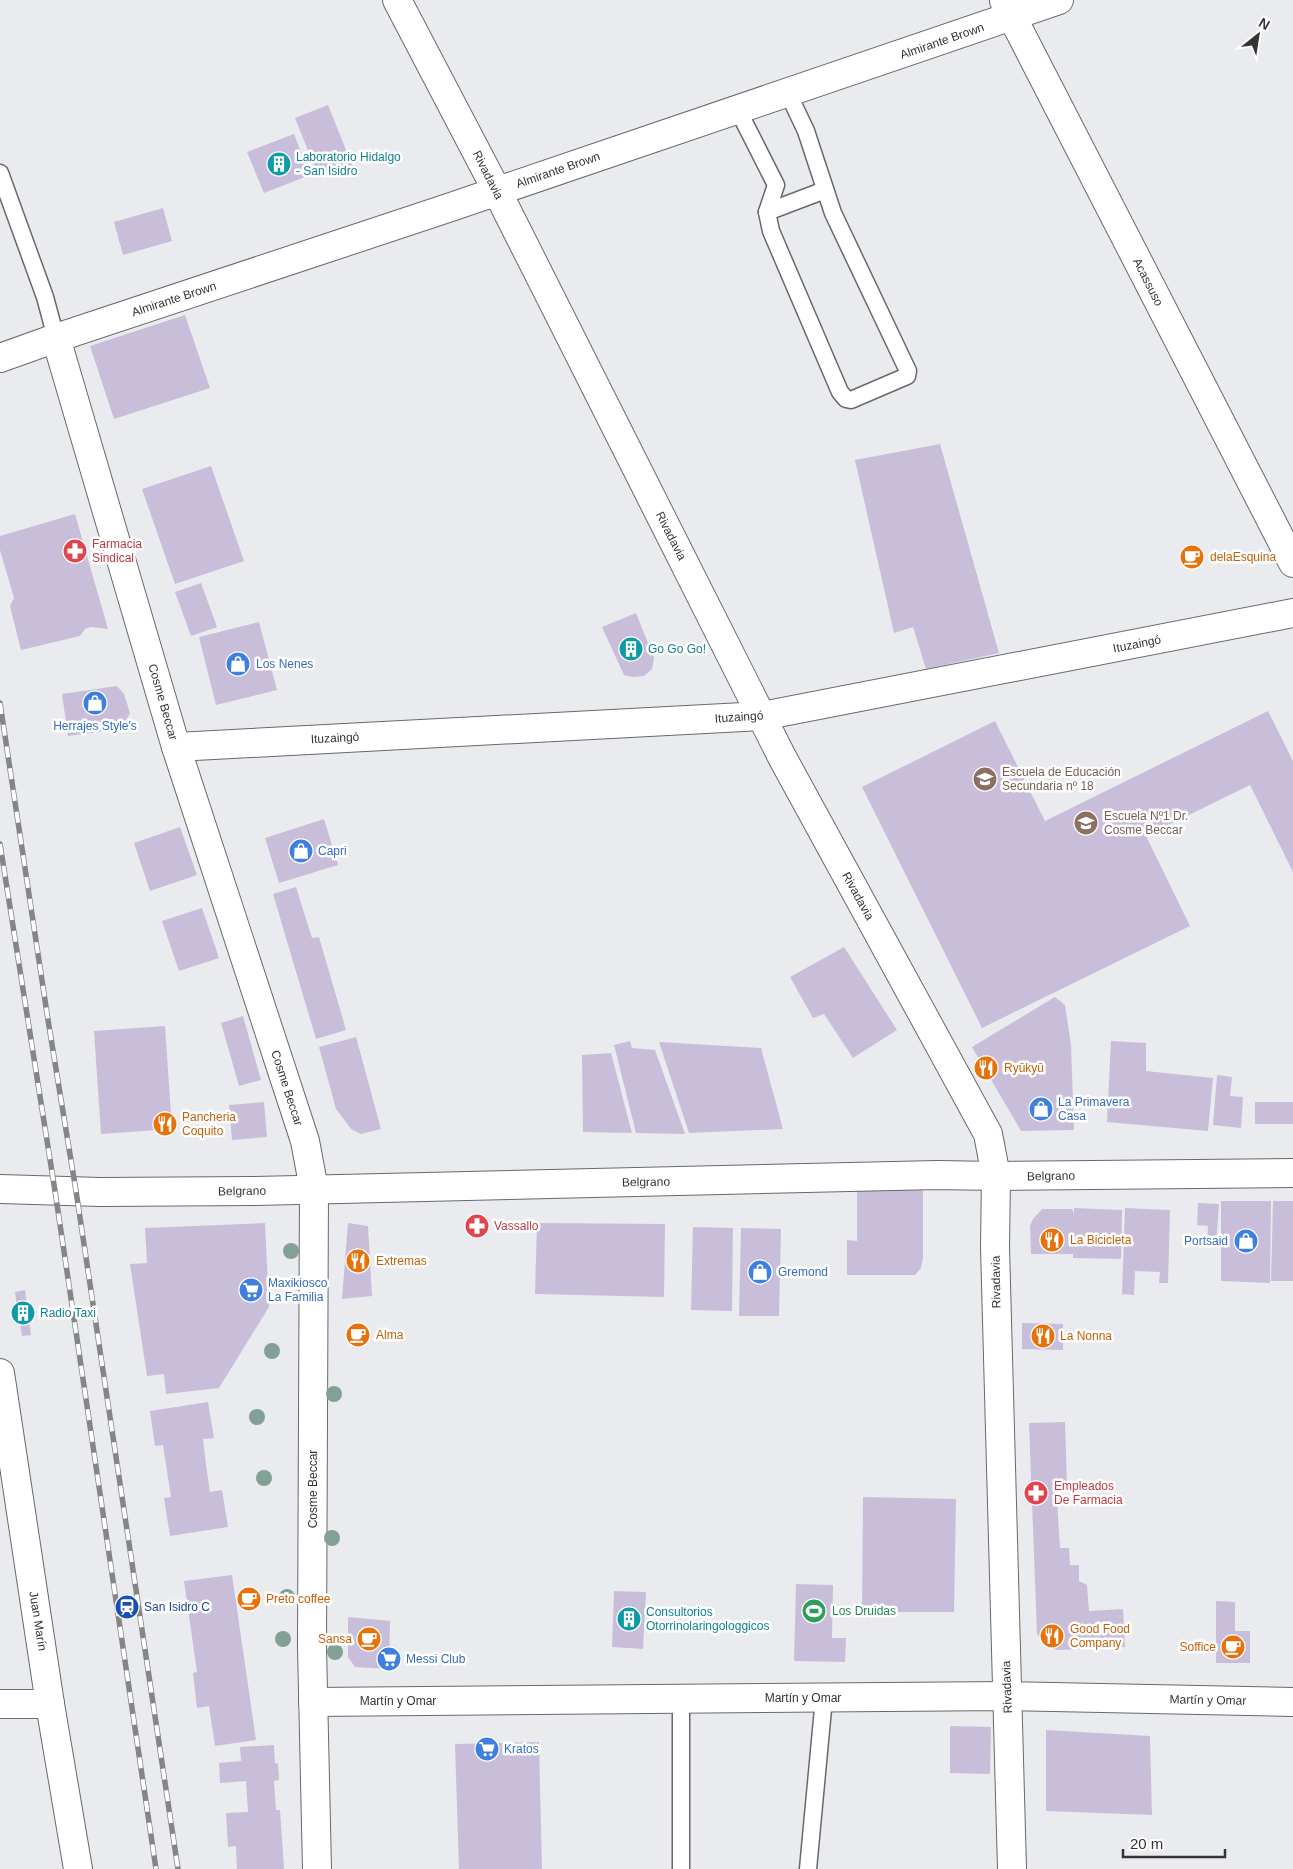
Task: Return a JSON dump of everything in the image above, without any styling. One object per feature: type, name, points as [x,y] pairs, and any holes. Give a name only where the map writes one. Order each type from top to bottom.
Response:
[{"type":"street","name":"Rivadavia","points":[[397,0],[497,191],[792,775],[988,1134],[996,1176],[995,1247],[1012,1869]]},
{"type":"street","name":"Almirante Brown","points":[[0,358],[788,93],[1007,8],[1059,0]]},
{"type":"street","name":"Acassuso","points":[[1007,8],[1293,564]]},
{"type":"street","name":"Cosme Beccar","points":[[56,338],[176,747],[305,1141],[314,1189],[312,1647],[317,1869]]},
{"type":"street","name":"Ituzaingó","points":[[176,747],[762,716],[1293,613]]},
{"type":"street","name":"Belgrano","points":[[0,1189],[109,1192],[937,1175],[1293,1174]]},
{"type":"street","name":"Juan Marín","points":[[0,1373],[50,1704],[78,1869]]},
{"type":"street","name":"Martín y Omar","points":[[313,1702],[1008,1696],[1293,1702]]},
{"type":"street","points":[[0,1704],[50,1704]]},
{"type":"lane","points":[[738,110],[776,185],[767,212],[771,231],[840,392],[846,399],[851,400],[907,376],[908,371],[833,213],[806,131],[788,93]]},
{"type":"lane","points":[[0,173],[45,296],[56,338]]},
{"type":"lane","points":[[767,212],[825,190]]},
{"type":"lane","points":[[808,1869],[824,1698]]},
{"type":"lane","points":[[681,1699],[681,1869]]},
{"type":"building","points":[[328,105],[352,165],[319,178],[295,118]]},
{"type":"building","name":"Laboratorio Hidalgo - San Isidro","points":[[294,134],[310,175],[264,193],[247,152]]},
{"type":"building","points":[[163,208],[172,241],[123,255],[114,222]]},
{"type":"building","points":[[185,315],[210,388],[114,419],[90,346]]},
{"type":"building","points":[[940,444],[999,653],[926,669],[913,627],[894,633],[855,460]]},
{"type":"building","points":[[211,466],[244,561],[175,584],[142,489]]},
{"type":"building","points":[[75,514],[108,629],[91,627],[85,629],[80,636],[21,650],[10,606],[14,598],[0,550],[0,536]]},
{"type":"building","points":[[201,583],[217,627],[191,636],[175,592]]},
{"type":"building","name":"Go Go Go!","points":[[636,613],[654,658],[652,669],[644,676],[633,677],[624,675],[602,627]]},
{"type":"building","name":"Los Nenes","points":[[259,622],[277,690],[216,705],[199,637]]},
{"type":"building","name":"Herrajes Style's","points":[[117,686],[124,694],[130,713],[121,729],[68,736],[62,694]]},
{"type":"building","name":"Escuela Nº1 Dr. Cosme Beccar","points":[[1268,711],[1293,761],[1293,872],[1250,785],[1146,836],[1190,926],[982,1028],[862,787],[995,721],[1045,821]]},
{"type":"building","name":"Capri","points":[[324,819],[338,865],[279,883],[265,838]]},
{"type":"building","points":[[180,827],[197,875],[150,891],[134,843]]},
{"type":"building","points":[[296,887],[312,938],[319,937],[346,1030],[316,1039],[273,894]]},
{"type":"building","points":[[202,908],[219,958],[179,971],[162,921]]},
{"type":"building","points":[[844,947],[897,1030],[853,1058],[824,1014],[813,1018],[790,977]]},
{"type":"building","points":[[1055,997],[1065,1005],[1071,1045],[1074,1130],[1021,1131],[972,1047]]},
{"type":"building","points":[[243,1016],[261,1080],[239,1086],[221,1023]]},
{"type":"building","points":[[165,1026],[172,1129],[101,1134],[94,1031]]},
{"type":"building","points":[[356,1037],[381,1129],[361,1134],[351,1129],[336,1109],[319,1047]]},
{"type":"building","points":[[630,1041],[632,1048],[655,1050],[685,1134],[636,1133],[614,1045]]},
{"type":"building","points":[[1111,1041],[1146,1043],[1146,1071],[1213,1078],[1208,1131],[1107,1122]]},
{"type":"building","points":[[659,1042],[761,1048],[783,1129],[689,1133]]},
{"type":"building","points":[[611,1053],[632,1133],[583,1132],[582,1055]]},
{"type":"building","points":[[1217,1075],[1232,1077],[1230,1096],[1243,1097],[1241,1128],[1213,1125]]},
{"type":"building","points":[[264,1102],[267,1137],[232,1140],[229,1105]]},
{"type":"building","points":[[1255,1102],[1293,1102],[1293,1124],[1255,1124]]},
{"type":"building","points":[[857,1178],[923,1179],[923,1258],[921,1268],[915,1275],[847,1275],[847,1240],[857,1241]]},
{"type":"building","name":"Portsaid","points":[[1221,1201],[1271,1201],[1270,1283],[1221,1281]]},
{"type":"building","points":[[1273,1201],[1293,1201],[1293,1281],[1271,1281]]},
{"type":"building","points":[[1198,1203],[1219,1204],[1216,1247],[1207,1246],[1208,1226],[1197,1225]]},
{"type":"building","points":[[1074,1208],[1122,1210],[1121,1259],[1073,1258],[1073,1254],[1031,1254],[1030,1226],[1033,1219],[1042,1209],[1072,1209],[1074,1214]]},
{"type":"building","points":[[1125,1208],[1170,1210],[1168,1283],[1159,1283],[1160,1272],[1135,1271],[1134,1295],[1122,1294]]},
{"type":"building","points":[[265,1223],[269,1307],[219,1388],[166,1394],[164,1374],[147,1376],[130,1264],[147,1263],[145,1228]]},
{"type":"building","name":"Extremas","points":[[348,1223],[368,1226],[372,1296],[342,1299]]},
{"type":"building","points":[[537,1223],[665,1224],[664,1297],[535,1294]]},
{"type":"building","points":[[693,1227],[733,1228],[732,1311],[691,1310]]},
{"type":"building","name":"Gremond","points":[[741,1228],[781,1229],[779,1316],[739,1316]]},
{"type":"building","name":"Radio Taxi","points":[[25,1290],[31,1335],[22,1336],[15,1292]]},
{"type":"building","name":"La Nonna","points":[[1022,1323],[1063,1324],[1063,1350],[1022,1349]]},
{"type":"building","points":[[208,1402],[214,1438],[203,1439],[210,1492],[222,1490],[228,1527],[170,1536],[164,1498],[171,1497],[163,1445],[155,1446],[150,1411]]},
{"type":"building","points":[[1065,1422],[1067,1483],[1056,1483],[1060,1548],[1069,1548],[1070,1565],[1079,1565],[1079,1581],[1087,1585],[1089,1611],[1123,1609],[1125,1647],[1057,1650],[1048,1647],[1037,1634],[1029,1423]]},
{"type":"building","points":[[863,1497],[956,1499],[954,1612],[862,1612]]},
{"type":"building","points":[[232,1575],[256,1740],[215,1746],[209,1706],[197,1708],[193,1673],[197,1672],[184,1581]]},
{"type":"building","name":"Los Druidas","points":[[796,1584],[833,1585],[832,1638],[846,1638],[845,1662],[794,1661]]},
{"type":"building","name":"Consultorios Otorrinolaringologgicos","points":[[614,1591],[646,1592],[643,1649],[612,1647]]},
{"type":"building","name":"Soffice","points":[[1216,1601],[1235,1602],[1235,1631],[1250,1631],[1250,1663],[1216,1663]]},
{"type":"building","name":"Sansa","points":[[348,1617],[390,1621],[389,1669],[355,1667],[348,1657]]},
{"type":"building","points":[[950,1726],[991,1727],[990,1774],[950,1773]]},
{"type":"building","points":[[1046,1730],[1150,1736],[1152,1815],[1046,1811]]},
{"type":"building","points":[[539,1742],[542,1869],[459,1869],[455,1744]]},
{"type":"building","points":[[274,1745],[275,1764],[278,1763],[279,1780],[274,1781],[276,1810],[280,1810],[284,1869],[237,1869],[236,1846],[228,1847],[226,1813],[248,1812],[246,1781],[220,1783],[219,1763],[241,1761],[240,1747]]},
{"type":"railway","points":[[0,703],[178,1869]]},
{"type":"railway","points":[[0,844],[55,1191],[156,1869]]},
{"type":"place","name":"Laboratorio Hidalgo - San Isidro","points":[[279,164]]},
{"type":"place","name":"Farmacia Sindical","points":[[75,551]]},
{"type":"place","name":"delaEsquina","points":[[1192,557]]},
{"type":"place","name":"Go Go Go!","points":[[631,649]]},
{"type":"place","name":"Los Nenes","points":[[238,664]]},
{"type":"place","name":"Herrajes Style's","points":[[95,703]]},
{"type":"place","name":"Escuela de Educación Secundaria nº 18","points":[[985,779]]},
{"type":"place","name":"Escuela Nº1 Dr. Cosme Beccar","points":[[1086,823]]},
{"type":"place","name":"Capri","points":[[301,851]]},
{"type":"place","name":"Ryūkyū","points":[[986,1068]]},
{"type":"place","name":"La Primavera Casa","points":[[1041,1109]]},
{"type":"place","name":"Pancheria Coquito","points":[[165,1124]]},
{"type":"place","name":"Vassallo","points":[[477,1226]]},
{"type":"place","name":"La Bicicleta","points":[[1052,1240]]},
{"type":"place","name":"Portsaid","points":[[1246,1241]]},
{"type":"place","name":"Extremas","points":[[358,1261]]},
{"type":"place","name":"Gremond","points":[[760,1272]]},
{"type":"place","name":"Maxikiosco La Familia","points":[[251,1290]]},
{"type":"place","name":"Radio Taxi","points":[[23,1313]]},
{"type":"place","name":"Alma","points":[[358,1335]]},
{"type":"place","name":"La Nonna","points":[[1043,1336]]},
{"type":"place","name":"Empleados De Farmacia","points":[[1036,1493]]},
{"type":"place","name":"Preto coffee","points":[[249,1599]]},
{"type":"place","name":"San Isidro C","points":[[127,1607]]},
{"type":"place","name":"Los Druidas","points":[[814,1611]]},
{"type":"place","name":"Consultorios Otorrinolaringologgicos","points":[[629,1619]]},
{"type":"place","name":"Good Food Company","points":[[1052,1636]]},
{"type":"place","name":"Sansa","points":[[369,1639]]},
{"type":"place","name":"Soffice","points":[[1233,1647]]},
{"type":"place","name":"Messi Club","points":[[389,1659]]},
{"type":"place","name":"Kratos","points":[[487,1749]]}]
